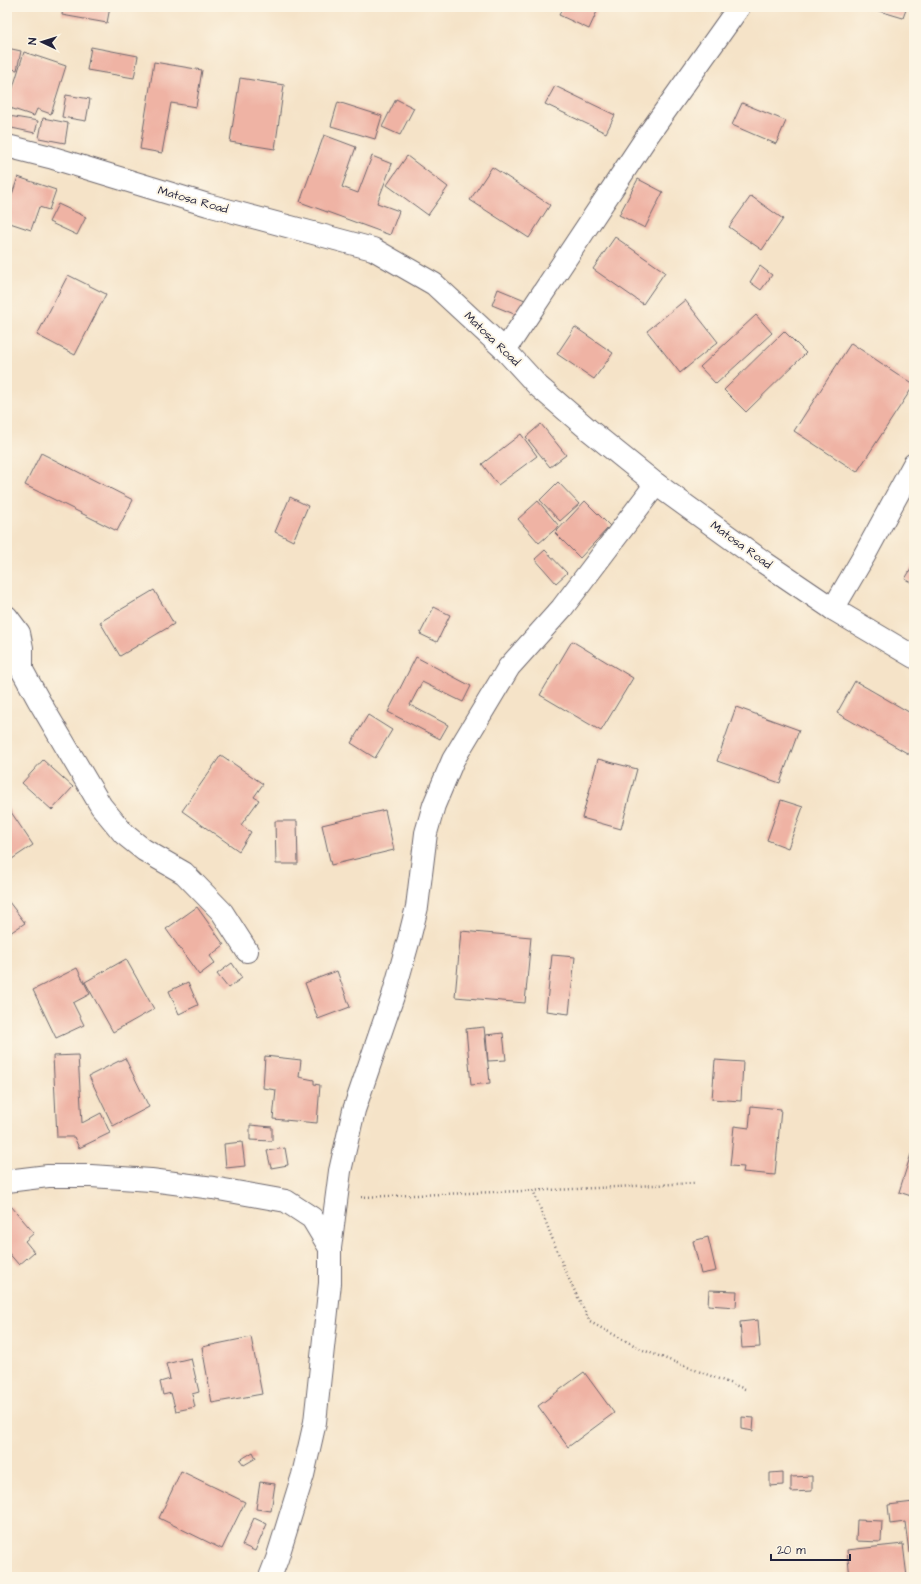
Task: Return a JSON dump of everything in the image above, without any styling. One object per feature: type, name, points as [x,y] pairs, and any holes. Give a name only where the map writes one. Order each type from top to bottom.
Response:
[{"type":"street","points":[[505,350],[644,142],[739,7]]},
{"type":"street","name":"Matosa Road","points":[[7,146],[50,157],[208,205],[373,249],[434,284],[505,350],[538,386],[589,430],[656,484],[764,563],[833,609],[914,656]]},
{"type":"street","points":[[833,609],[864,556],[914,464]]},
{"type":"street","points":[[270,1577],[303,1475],[316,1422],[330,1283],[330,1248],[340,1171],[354,1110],[394,996],[417,907],[426,833],[434,805],[453,760],[510,667],[562,608],[656,484]]},
{"type":"street","points":[[7,617],[19,633],[22,648],[22,670],[101,806],[124,834],[144,850],[184,873],[222,912],[247,951]]},
{"type":"street","points":[[7,1181],[63,1176],[92,1176],[213,1188],[286,1201],[312,1218],[330,1248]]},
{"type":"path","points":[[336,1198],[532,1190],[576,1190],[694,1183]]},
{"type":"path","points":[[532,1190],[566,1273],[590,1322],[643,1350],[745,1389]]},
{"type":"building","points":[[63,7],[110,7],[107,23],[62,15]]},
{"type":"building","points":[[563,7],[599,7],[589,29],[559,15]]},
{"type":"building","points":[[877,7],[907,7],[903,18],[876,10]]},
{"type":"building","points":[[7,26],[10,26],[8,41],[7,41]]},
{"type":"building","points":[[91,47],[138,56],[134,78],[87,70]]},
{"type":"building","points":[[7,48],[21,51],[17,70],[7,68]]},
{"type":"building","points":[[24,52],[66,66],[51,114],[37,109],[34,116],[7,107]]},
{"type":"building","points":[[154,62],[202,70],[196,107],[171,103],[162,153],[140,149]]},
{"type":"building","points":[[240,78],[284,85],[275,149],[230,142]]},
{"type":"building","points":[[555,86],[615,115],[606,133],[545,104]]},
{"type":"building","points":[[66,95],[90,99],[86,121],[62,117]]},
{"type":"building","points":[[396,99],[414,108],[400,135],[382,127]]},
{"type":"building","points":[[338,102],[382,116],[375,139],[331,126]]},
{"type":"building","points":[[742,103],[786,121],[776,144],[732,125]]},
{"type":"building","points":[[9,116],[38,121],[35,133],[7,127]]},
{"type":"building","points":[[43,118],[68,123],[65,143],[39,138]]},
{"type":"building","points":[[324,135],[356,147],[342,187],[358,193],[372,156],[392,164],[377,203],[399,211],[390,235],[300,202]]},
{"type":"building","points":[[407,156],[448,187],[428,215],[387,185]]},
{"type":"building","points":[[492,167],[550,205],[529,238],[470,200]]},
{"type":"building","points":[[18,177],[56,190],[49,210],[39,207],[31,230],[7,222],[7,209]]},
{"type":"building","points":[[638,179],[663,192],[645,228],[619,215]]},
{"type":"building","points":[[751,196],[783,219],[762,250],[729,227]]},
{"type":"building","points":[[58,204],[86,217],[77,235],[49,222]]},
{"type":"building","points":[[615,237],[665,272],[643,304],[593,269]]},
{"type":"building","points":[[760,266],[772,275],[761,290],[750,282]]},
{"type":"building","points":[[68,275],[106,294],[75,355],[37,335]]},
{"type":"building","points":[[498,289],[525,300],[519,316],[492,305]]},
{"type":"building","points":[[685,300],[718,342],[680,373],[647,331]]},
{"type":"building","points":[[756,315],[772,333],[716,384],[700,367]]},
{"type":"building","points":[[575,327],[613,353],[594,379],[557,354]]},
{"type":"building","points":[[784,331],[806,353],[746,412],[724,390]]},
{"type":"building","points":[[851,343],[914,385],[857,472],[794,431]]},
{"type":"building","points":[[541,424],[566,455],[550,467],[526,437]]},
{"type":"building","points":[[521,434],[537,456],[498,485],[482,464]]},
{"type":"building","points":[[41,453],[133,500],[117,531],[25,485]]},
{"type":"building","points":[[558,482],[579,504],[560,521],[540,500]]},
{"type":"building","points":[[290,497],[308,506],[293,541],[275,532]]},
{"type":"building","points":[[538,501],[559,526],[539,543],[518,519]]},
{"type":"building","points":[[585,501],[610,526],[580,558],[555,533]]},
{"type":"building","points":[[545,550],[567,573],[556,583],[535,559]]},
{"type":"building","points":[[914,564],[914,584],[905,579]]},
{"type":"building","points":[[154,590],[174,624],[120,656],[100,622]]},
{"type":"building","points":[[434,607],[450,615],[437,642],[420,634]]},
{"type":"building","points":[[572,641],[633,678],[601,731],[540,695]]},
{"type":"building","points":[[416,657],[471,686],[463,702],[422,682],[410,705],[448,725],[440,739],[388,712]]},
{"type":"building","points":[[855,681],[914,715],[914,757],[837,713]]},
{"type":"building","points":[[736,707],[799,730],[780,783],[717,761]]},
{"type":"building","points":[[368,715],[392,730],[375,758],[351,743]]},
{"type":"building","points":[[221,755],[263,784],[254,797],[259,800],[241,825],[251,832],[239,851],[182,811]]},
{"type":"building","points":[[598,759],[637,769],[621,829],[582,818]]},
{"type":"building","points":[[43,760],[73,787],[52,810],[22,783]]},
{"type":"building","points":[[781,800],[803,807],[788,848],[767,840]]},
{"type":"building","points":[[7,806],[33,845],[12,859],[7,852]]},
{"type":"building","points":[[385,810],[394,850],[331,865],[322,825]]},
{"type":"building","points":[[275,821],[297,821],[298,864],[276,864]]},
{"type":"building","points":[[9,902],[25,923],[10,933],[7,929],[7,904]]},
{"type":"building","points":[[197,907],[224,945],[210,956],[215,963],[199,975],[166,929]]},
{"type":"building","points":[[461,931],[531,937],[525,1003],[455,997]]},
{"type":"building","points":[[552,955],[575,957],[569,1014],[546,1011]]},
{"type":"building","points":[[126,959],[154,1009],[113,1032],[85,982]]},
{"type":"building","points":[[232,963],[242,978],[228,988],[217,974]]},
{"type":"building","points":[[77,968],[90,994],[73,1003],[84,1025],[56,1038],[33,990]]},
{"type":"building","points":[[337,971],[350,1007],[318,1019],[305,983]]},
{"type":"building","points":[[188,982],[198,1005],[179,1014],[169,991]]},
{"type":"building","points":[[484,1027],[490,1083],[471,1085],[466,1029]]},
{"type":"building","points":[[503,1033],[506,1060],[488,1061],[486,1035]]},
{"type":"building","points":[[78,1055],[82,1123],[101,1113],[110,1133],[79,1148],[74,1137],[57,1137],[53,1056]]},
{"type":"building","points":[[265,1056],[301,1060],[299,1077],[314,1080],[314,1084],[320,1085],[317,1123],[273,1119],[276,1090],[263,1088]]},
{"type":"building","points":[[125,1058],[149,1107],[113,1126],[89,1076]]},
{"type":"building","points":[[715,1060],[743,1062],[741,1101],[712,1099]]},
{"type":"building","points":[[751,1106],[781,1109],[775,1175],[743,1172],[744,1167],[730,1166],[734,1126],[749,1128]]},
{"type":"building","points":[[250,1125],[272,1127],[272,1141],[250,1140]]},
{"type":"building","points":[[242,1142],[245,1166],[226,1168],[224,1144]]},
{"type":"building","points":[[285,1148],[288,1165],[271,1168],[267,1151]]},
{"type":"building","points":[[911,1154],[914,1155],[914,1197],[899,1192]]},
{"type":"building","points":[[11,1206],[34,1233],[25,1241],[34,1252],[19,1265],[7,1251],[7,1210]]},
{"type":"building","points":[[708,1237],[716,1271],[701,1274],[693,1241]]},
{"type":"building","points":[[709,1290],[737,1291],[736,1307],[708,1305]]},
{"type":"building","points":[[758,1320],[760,1347],[742,1348],[740,1322]]},
{"type":"building","points":[[251,1337],[262,1394],[212,1403],[202,1347]]},
{"type":"building","points":[[191,1358],[199,1392],[192,1394],[195,1407],[176,1411],[171,1393],[163,1395],[160,1382],[170,1379],[166,1364]]},
{"type":"building","points":[[584,1372],[614,1413],[568,1447],[538,1406]]},
{"type":"building","points":[[742,1417],[754,1418],[753,1431],[742,1429]]},
{"type":"building","points":[[253,1452],[256,1458],[244,1465],[240,1460]]},
{"type":"building","points":[[181,1471],[245,1502],[222,1549],[159,1518]]},
{"type":"building","points":[[783,1472],[783,1485],[770,1486],[770,1473]]},
{"type":"building","points":[[812,1476],[812,1491],[791,1492],[791,1477]]},
{"type":"building","points":[[260,1482],[275,1484],[271,1511],[256,1509]]},
{"type":"building","points":[[914,1502],[914,1552],[909,1552],[905,1522],[890,1524],[888,1505]]},
{"type":"building","points":[[254,1518],[267,1524],[255,1551],[242,1545]]},
{"type":"building","points":[[857,1520],[882,1521],[881,1542],[856,1541]]},
{"type":"building","points":[[903,1544],[907,1577],[850,1577],[847,1550]]}]
